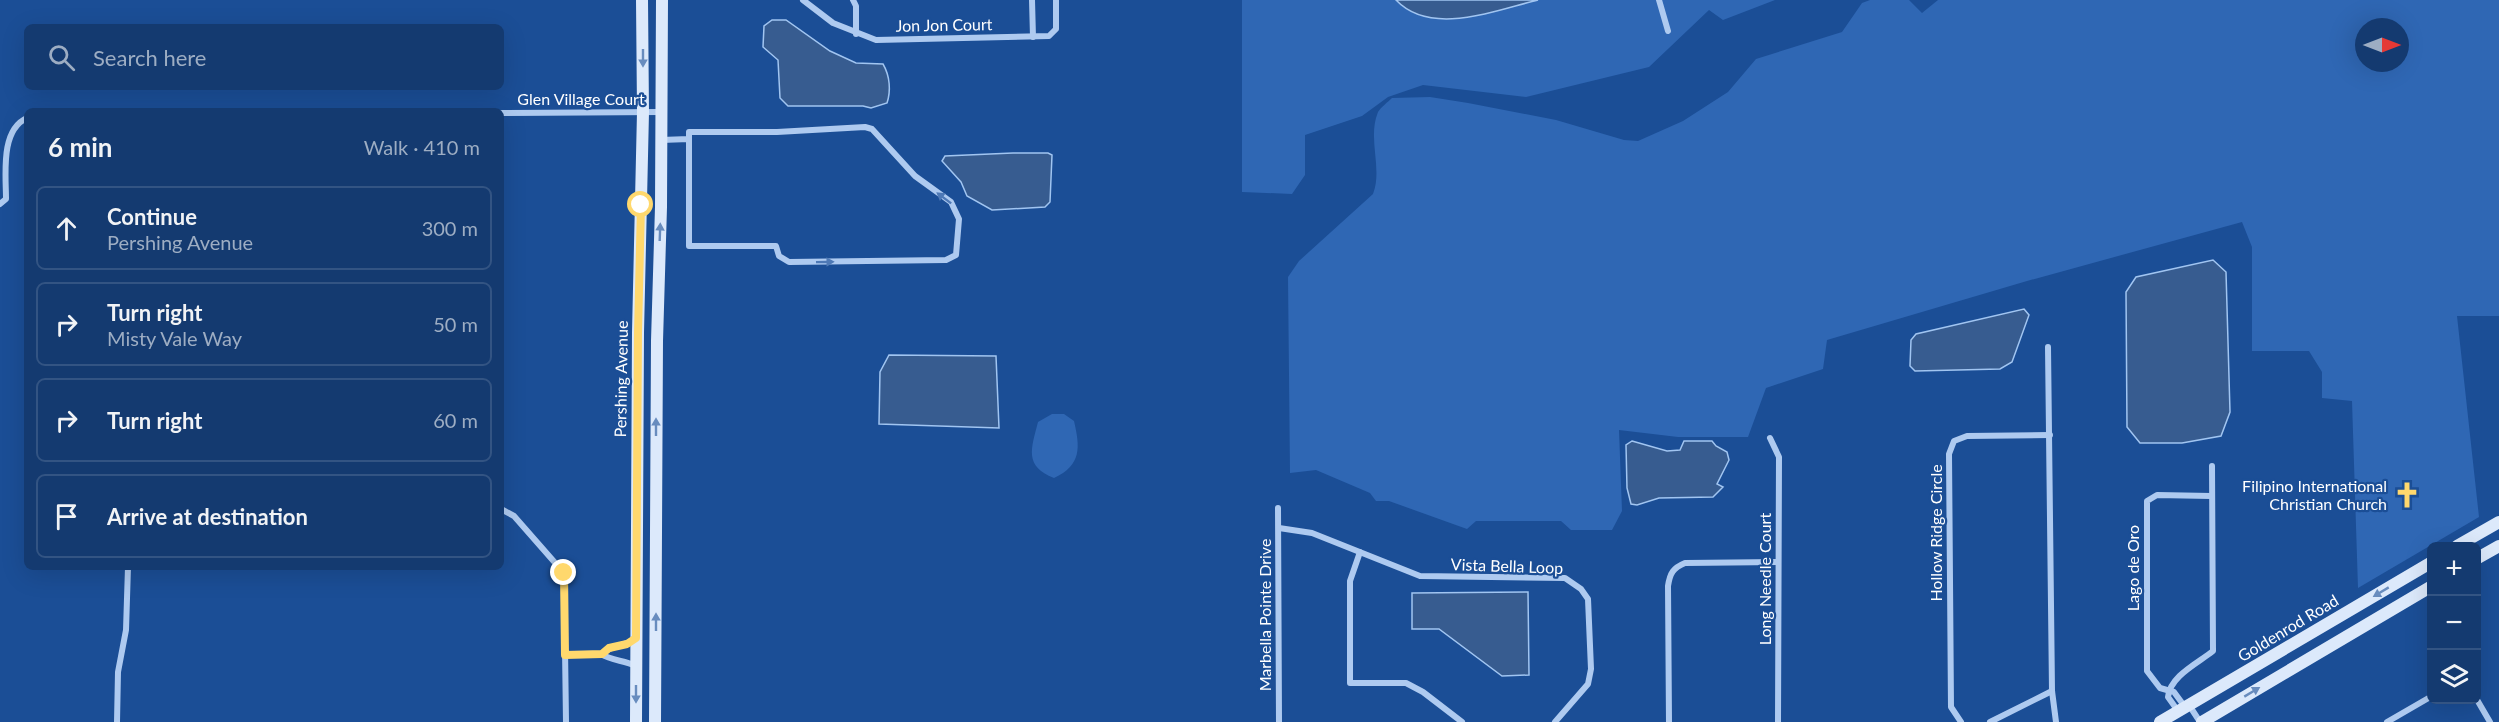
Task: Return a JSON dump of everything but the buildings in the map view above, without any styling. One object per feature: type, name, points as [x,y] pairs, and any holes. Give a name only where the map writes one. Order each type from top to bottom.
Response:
[{"type":"street","name":"Pershing Avenue","points":[[636,722],[638,333],[643,112],[642,0]]},
{"type":"street","points":[[656,722],[657,365],[662,140],[662,0]]},
{"type":"street","name":"Jon Jon Court","points":[[803,0],[833,23],[876,40],[1049,36],[1056,29],[1056,0]]},
{"type":"street","points":[[853,0],[856,6],[856,34]]},
{"type":"street","points":[[1032,0],[1033,37]]},
{"type":"street","points":[[1659,0],[1668,31]]},
{"type":"street","name":"Glen Village Court","points":[[504,113],[662,112]]},
{"type":"street","points":[[0,204],[6,199],[6,147],[12,131],[24,121]]},
{"type":"street","points":[[865,127],[873,129],[915,176],[951,202],[958,219],[956,255],[946,260],[789,262],[779,256],[776,246],[690,246],[689,139],[689,132],[777,132],[865,127]]},
{"type":"street","points":[[662,140],[689,139]]},
{"type":"street","points":[[2048,347],[2052,691],[2056,722]]},
{"type":"street","name":"Hollow Ridge Circle","points":[[1961,722],[1951,707],[1949,454],[1954,441],[1967,436],[2050,435]]},
{"type":"street","name":"Long Needle Court","points":[[1770,438],[1779,457],[1778,722]]},
{"type":"street","points":[[2168,692],[2179,676],[2213,651],[2212,466]]},
{"type":"street","name":"Lago de Oro","points":[[2201,722],[2184,708],[2174,692],[2160,688],[2147,671],[2147,501],[2157,495],[2211,496]]},
{"type":"street","name":"Marbella Pointe Drive","points":[[1278,508],[1279,722]]},
{"type":"street","points":[[504,511],[514,516],[564,573],[566,722]]},
{"type":"street","points":[[2464,542],[2499,522]]},
{"type":"street","name":"Vista Bella Loop","points":[[1279,528],[1312,533],[1420,576],[1566,578],[1581,589],[1588,599],[1591,669],[1588,684],[1556,722]]},
{"type":"street","points":[[2481,556],[2499,546]]},
{"type":"street","points":[[1360,552],[1350,581],[1350,683],[1406,683],[1423,692],[1462,722]]},
{"type":"street","points":[[1669,722],[1668,586],[1670,574],[1676,566],[1685,563],[1778,562]]},
{"type":"street","name":"Goldenrod Road","points":[[2160,722],[2427,565]]},
{"type":"street","points":[[117,722],[118,672],[126,630],[128,570]]},
{"type":"street","points":[[2201,722],[2427,589]]},
{"type":"street","points":[[602,654],[609,648],[627,644],[636,638]]},
{"type":"street","points":[[565,655],[602,654],[609,659],[620,659],[636,666]]},
{"type":"street","points":[[1990,722],[2052,691]]},
{"type":"street","points":[[2387,722],[2427,699]]},
{"type":"street","points":[[2480,704],[2490,722]]},
{"type":"shaded area","points":[[1242,0],[1775,0],[1723,20],[1709,10],[1649,67],[1526,97],[1423,85],[1388,97],[1362,116],[1305,135],[1305,175],[1292,194],[1242,192]]},
{"type":"shaded area","points":[[1396,0],[1538,0],[1484,14],[1445,19],[1427,17],[1410,11]]},
{"type":"shaded area","points":[[1870,0],[1909,0],[1922,13],[1938,0],[2499,0],[2499,316],[2457,316],[2479,517],[2436,542],[2427,542],[2427,548],[2358,588],[2352,401],[2322,398],[2322,372],[2309,351],[2252,351],[2252,247],[2242,222],[2027,281],[1827,340],[1823,369],[1766,388],[1748,437],[1678,437],[1619,430],[1622,511],[1612,530],[1571,530],[1561,521],[1476,521],[1467,529],[1389,501],[1376,501],[1370,493],[1316,470],[1290,473],[1288,277],[1299,261],[1373,194],[1376,184],[1375,122],[1379,110],[1392,98],[1430,97],[1468,103],[1556,120],[1624,140],[1638,141],[1683,121],[1728,92],[1756,59],[1842,32],[1862,3]]},
{"type":"shaded area","points":[[772,20],[786,20],[830,51],[856,63],[883,64],[889,84],[887,103],[871,108],[863,106],[788,106],[780,98],[778,60],[763,47],[764,26]]},
{"type":"shaded area","points":[[1013,153],[1052,155],[1050,202],[1045,207],[992,210],[967,196],[961,182],[942,161],[945,156]]},
{"type":"shaded area","points":[[2213,260],[2226,272],[2230,412],[2221,436],[2182,443],[2140,443],[2127,427],[2126,292],[2136,277]]},
{"type":"shaded area","points":[[2024,309],[2029,315],[2012,362],[2000,369],[1915,371],[1910,366],[1911,340],[1916,334]]},
{"type":"shaded area","points":[[889,355],[996,356],[999,428],[879,424],[880,372]]},
{"type":"shaded area","points":[[1052,414],[1064,414],[1074,421],[1078,447],[1070,467],[1054,478],[1038,468],[1032,456],[1038,422]]},
{"type":"shaded area","points":[[1632,441],[1667,451],[1680,450],[1684,441],[1712,441],[1727,452],[1729,460],[1717,484],[1723,487],[1713,497],[1659,498],[1637,505],[1631,504],[1627,488],[1626,445]]},
{"type":"shaded area","points":[[1528,592],[1529,675],[1502,676],[1439,629],[1412,629],[1412,593]]},
{"type":"place","name":"Filipino International Christian Church","points":[[2407,495]]},
{"type":"route","points":[[564,573],[565,655],[602,654],[609,648],[627,644],[636,638],[641,205]]}]
